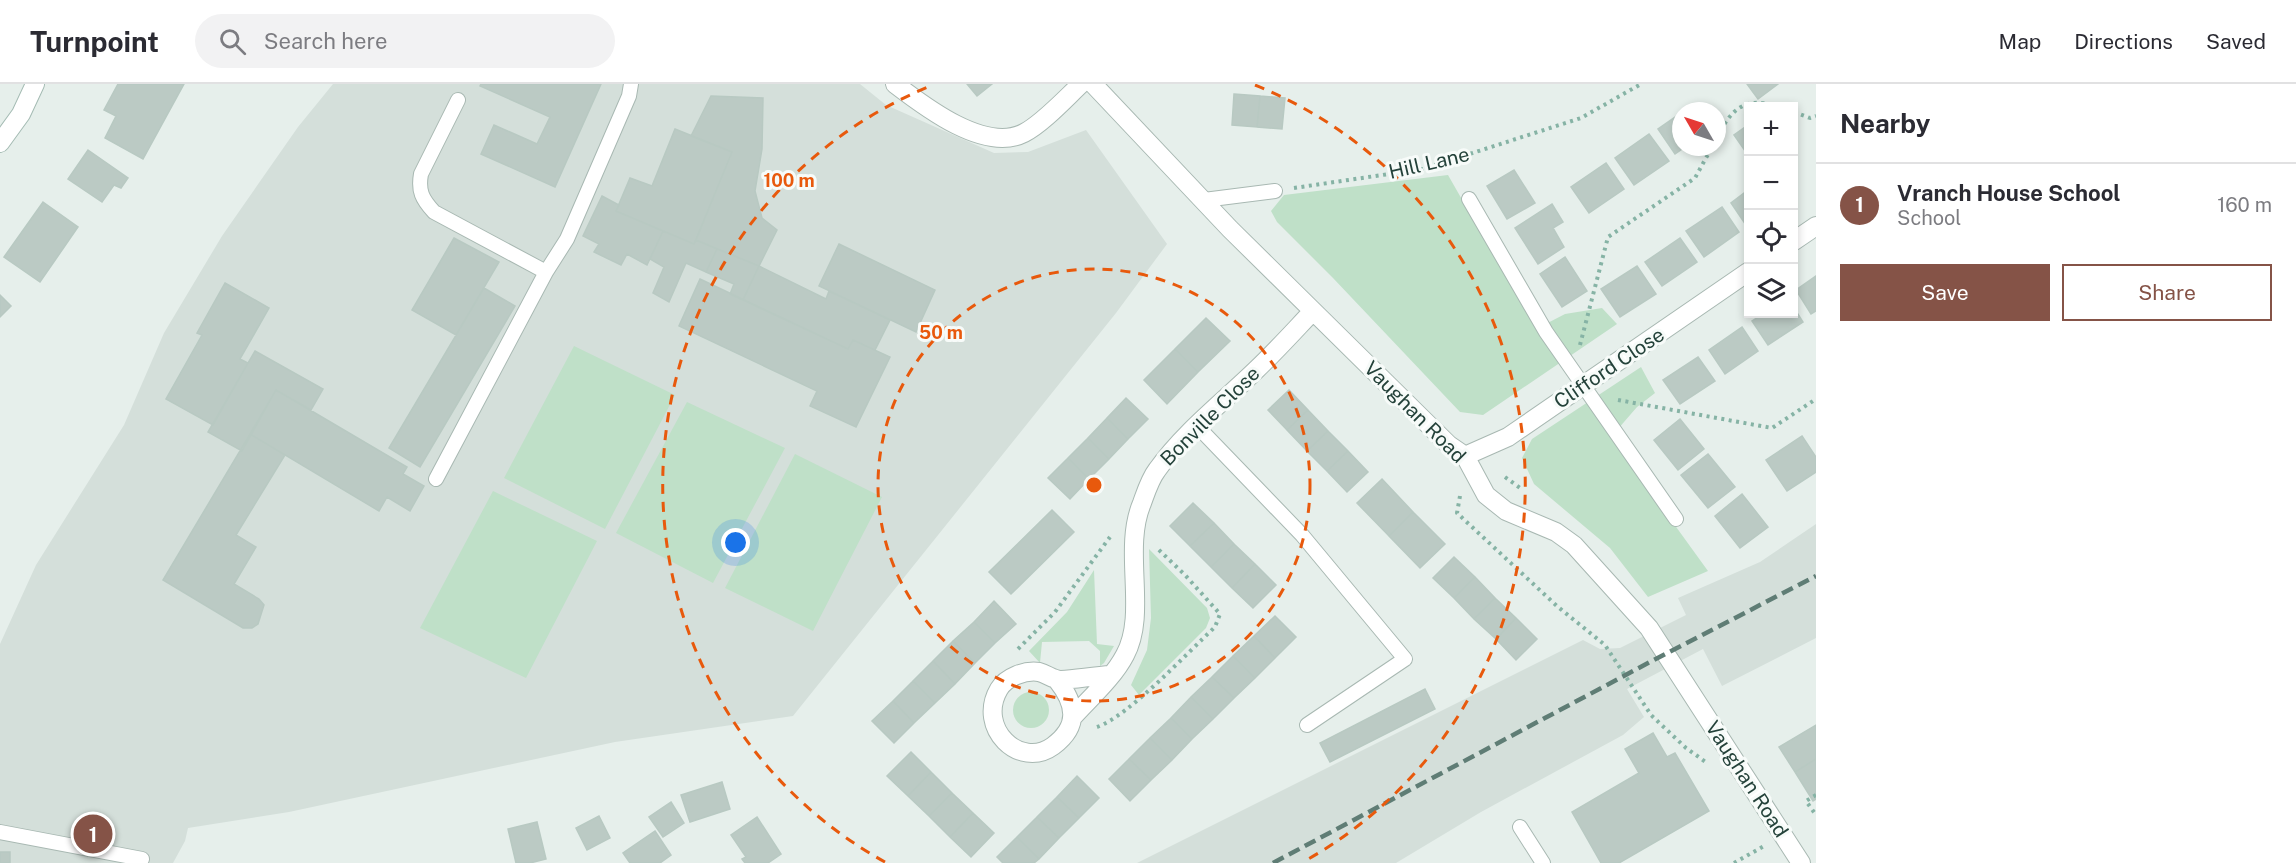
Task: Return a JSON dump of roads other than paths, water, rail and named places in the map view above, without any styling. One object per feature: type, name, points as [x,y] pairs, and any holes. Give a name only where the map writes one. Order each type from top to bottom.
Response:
[{"type":"street","points":[[0,143],[21,114],[35,84]]},
{"type":"street","points":[[895,84],[927,108],[973,132],[992,137],[1010,138],[1026,132],[1081,84]]},
{"type":"street","name":"Vaughan Road","points":[[1093,84],[1313,311],[1449,445],[1465,456],[1486,495],[1506,511],[1556,532],[1574,544],[1649,628],[1801,863]]},
{"type":"street","points":[[1798,238],[1816,226]]},
{"type":"street","name":"Clifford Close","points":[[1465,456],[1508,437],[1582,384],[1744,275]]},
{"type":"street","name":"Bonville Close","points":[[1057,680],[1038,672],[1017,674],[1000,687],[992,707],[994,728],[1007,744],[1027,753],[1048,750],[1064,737],[1072,718],[1111,675],[1125,655],[1134,631],[1136,617],[1133,570],[1135,527],[1140,506],[1156,472],[1182,440],[1257,369],[1313,311]]},
{"type":"street","points":[[1057,680],[1111,675]]},
{"type":"street","points":[[1057,680],[1070,697],[1072,718]]},
{"type":"lane","points":[[436,479],[546,272],[567,239],[629,96],[631,84]]},
{"type":"lane","points":[[458,100],[421,174],[419,187],[423,200],[434,212],[546,272]]},
{"type":"lane","points":[[1204,200],[1275,191]]},
{"type":"lane","points":[[1469,199],[1546,332],[1676,519]]},
{"type":"lane","points":[[1197,426],[1302,535],[1405,659],[1306,725]]},
{"type":"lane","points":[[1520,826],[1543,863]]},
{"type":"lane","points":[[0,832],[142,859]]},
{"type":"railway","points":[[1273,863],[1816,576]]},
{"type":"place","name":"Vranch House School","points":[[93,834]]}]
